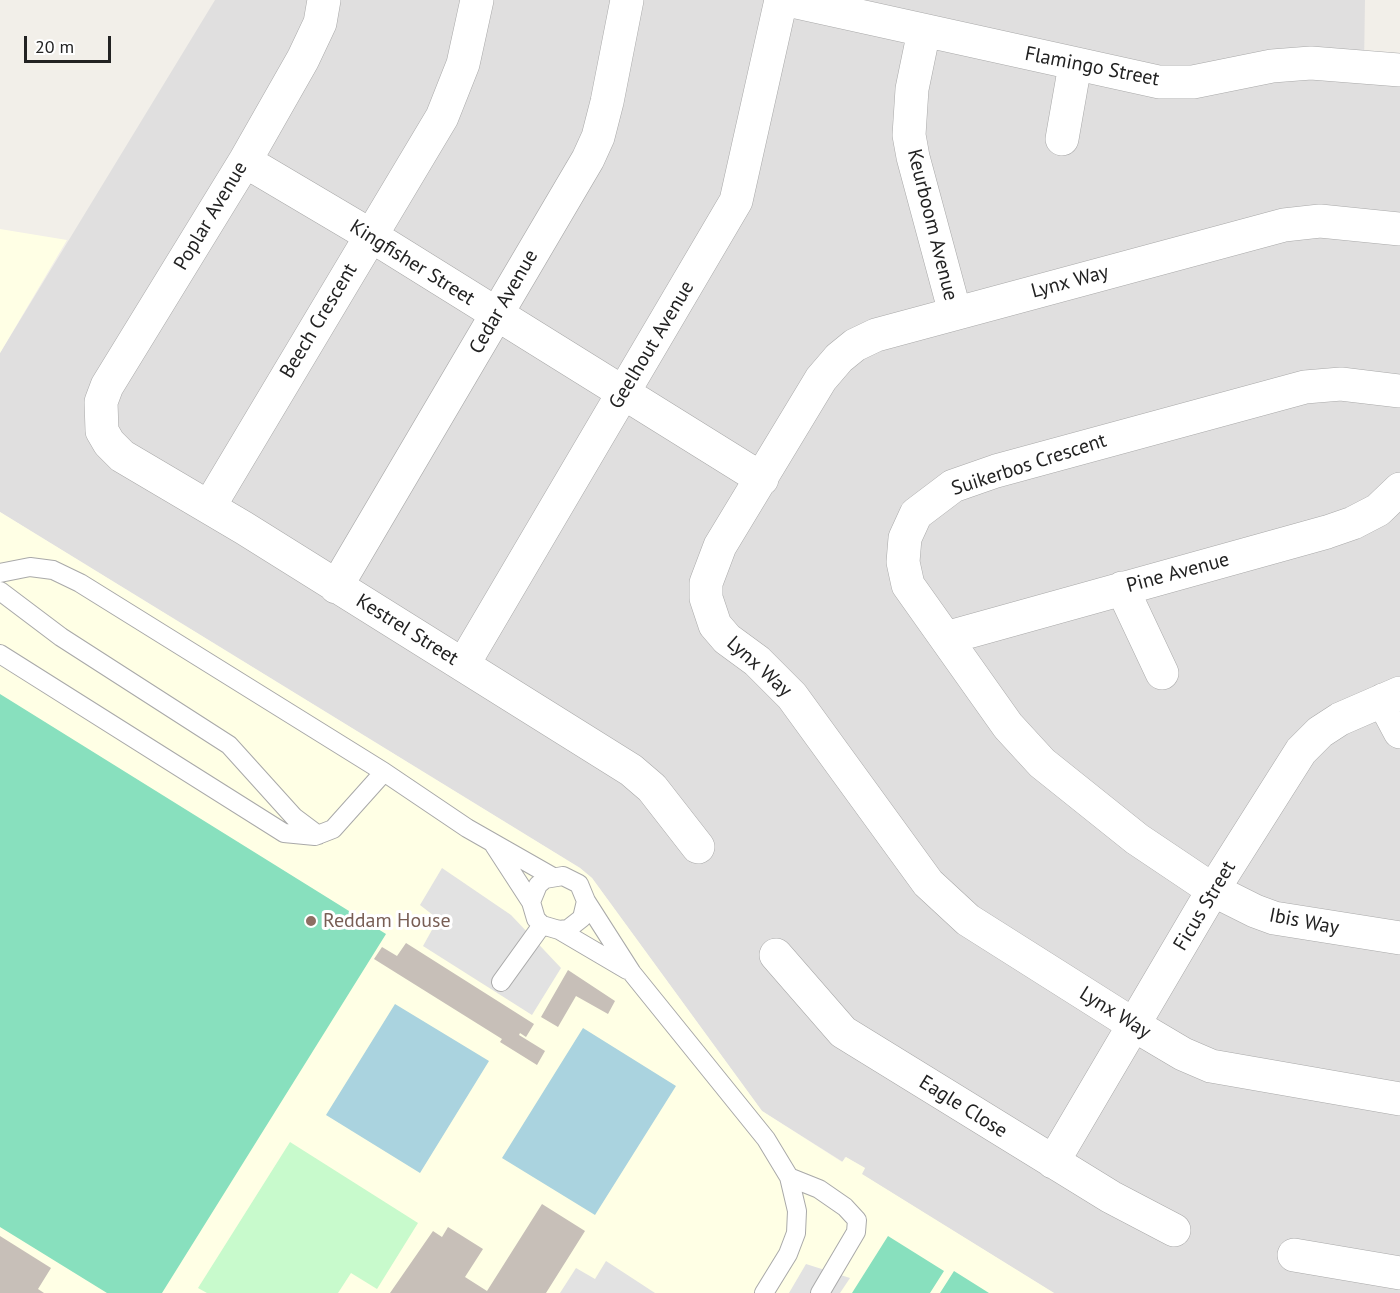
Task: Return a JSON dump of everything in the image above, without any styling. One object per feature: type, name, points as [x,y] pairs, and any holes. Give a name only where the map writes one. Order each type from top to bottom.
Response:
[{"type":"street","name":"Poplar Avenue","points":[[102,430],[100,402],[107,386],[245,161],[303,59],[320,23],[324,0]]},
{"type":"street","name":"Beech Crescent","points":[[209,507],[442,117],[463,64],[477,0]]},
{"type":"street","name":"Cedar Avenue","points":[[336,587],[588,159],[598,137],[627,0]]},
{"type":"street","name":"Geelhout Avenue","points":[[463,665],[736,201],[781,0]]},
{"type":"street","name":"Flamingo Street","points":[[787,0],[1159,82],[1193,82],[1272,66],[1311,63],[1400,70]]},
{"type":"street","name":"Keurboom Avenue","points":[[924,31],[912,89],[909,135],[955,313]]},
{"type":"street","points":[[1062,139],[1075,65]]},
{"type":"street","name":"Kingfisher Street","points":[[245,161],[370,235],[496,316],[762,479]]},
{"type":"street","name":"Lynx Way","points":[[1400,228],[1320,221],[1284,225],[876,335],[855,345],[839,358],[821,379],[720,546],[706,584],[706,597],[715,625],[727,639],[757,661],[792,696],[928,883],[968,920],[1134,1025],[1183,1054],[1211,1066],[1400,1099]]},
{"type":"street","name":"Suikerbos Crescent","points":[[1213,890],[1137,839],[1042,763],[1008,726],[908,585],[903,562],[905,538],[916,514],[953,486],[996,471],[1305,387],[1341,384],[1400,391]]},
{"type":"street","name":"Kestrel Street","points":[[102,430],[109,443],[122,456],[209,507],[631,770],[652,788],[698,847]]},
{"type":"street","name":"Pine Avenue","points":[[946,638],[1344,526],[1378,510],[1400,489]]},
{"type":"street","points":[[1122,588],[1162,673]]},
{"type":"street","points":[[1392,697],[1400,732]]},
{"type":"street","name":"Ficus Street","points":[[1053,1162],[1213,890],[1301,751],[1320,732],[1340,719],[1392,697]]},
{"type":"street","name":"Ibis Way","points":[[1213,890],[1274,918],[1400,938]]},
{"type":"street","name":"Eagle Close","points":[[776,955],[843,1032],[1053,1162],[1173,1230]]},
{"type":"street","points":[[1294,1255],[1400,1273]]},
{"type":"lane","points":[[0,573],[30,567],[53,570],[80,584],[384,772],[493,844],[553,877],[571,879],[579,884],[586,901],[632,973],[766,1139],[789,1177],[797,1211],[796,1233],[788,1254],[764,1293]]},
{"type":"lane","points":[[0,591],[61,637],[229,745],[294,817],[318,835]]},
{"type":"lane","points":[[0,654],[278,831],[295,836],[318,835],[337,825],[384,772]]},
{"type":"lane","points":[[493,844],[531,902],[536,919],[632,973]]},
{"type":"lane","points":[[531,902],[538,885],[553,877]]},
{"type":"lane","points":[[551,928],[568,929],[582,918],[586,901]]},
{"type":"lane","points":[[501,982],[551,928]]},
{"type":"lane","points":[[789,1177],[819,1189],[845,1207],[856,1220],[856,1232],[820,1293]]},
{"type":"shaded area","points":[[215,0],[1365,0],[1364,65],[1400,70],[1400,1293],[1054,1293],[861,1174],[865,1168],[845,1157],[843,1162],[762,1111],[592,878],[580,868],[0,512],[0,353]]},
{"type":"shaded area","points":[[0,229],[67,240],[0,353]]},
{"type":"shaded area","name":"Reddam House","points":[[0,512],[580,868],[592,878],[762,1111],[842,1162],[846,1157],[865,1168],[862,1174],[1054,1293],[0,1293]]},
{"type":"shaded area","points":[[442,868],[511,915],[561,968],[532,1015],[423,946],[438,919],[420,905]]},
{"type":"shaded area","points":[[606,1261],[655,1293],[560,1293],[576,1268],[595,1279]]},
{"type":"shaded area","points":[[806,1264],[850,1278],[840,1293],[789,1293]]},
{"type":"green space","points":[[0,694],[386,934],[162,1293],[107,1293],[0,1227]]},
{"type":"green space","points":[[290,1142],[418,1223],[377,1289],[351,1273],[338,1293],[207,1293],[198,1288]]},
{"type":"green space","points":[[888,1236],[944,1271],[930,1293],[852,1293]]},
{"type":"green space","points":[[954,1271],[989,1293],[940,1293]]},
{"type":"water","points":[[395,1004],[489,1061],[420,1173],[326,1115]]},
{"type":"water","points":[[583,1028],[676,1086],[595,1215],[502,1158]]},
{"type":"building","points":[[406,943],[534,1024],[526,1037],[520,1033],[519,1035],[545,1051],[537,1065],[500,1042],[502,1039],[374,959],[382,947],[397,956]]},
{"type":"building","points":[[568,970],[615,1001],[608,1014],[576,996],[558,1027],[541,1017]]},
{"type":"building","points":[[542,1204],[585,1231],[546,1293],[390,1293],[433,1231],[442,1237],[448,1227],[483,1249],[465,1277],[487,1291]]},
{"type":"building","points":[[0,1236],[51,1268],[38,1289],[44,1293],[0,1293]]},
{"type":"place","name":"Reddam House","points":[[311,921]]}]
